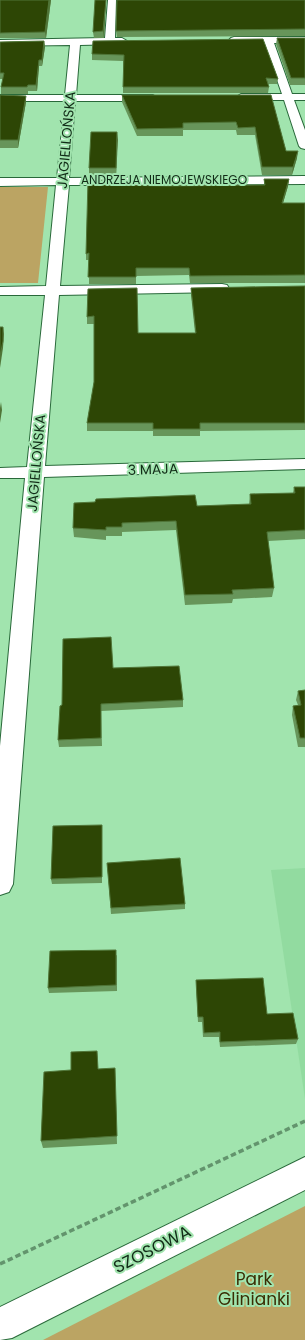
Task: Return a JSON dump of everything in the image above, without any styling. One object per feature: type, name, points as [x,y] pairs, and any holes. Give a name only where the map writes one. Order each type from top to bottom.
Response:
[{"type":"street","points":[[110,41],[112,0]]},
{"type":"street","points":[[221,40],[305,40]]},
{"type":"street","points":[[268,40],[305,146]]},
{"type":"street","points":[[0,43],[128,41]]},
{"type":"street","name":"JAGIELLOŃSKA","points":[[0,884],[34,472],[63,181],[75,42]]},
{"type":"street","points":[[233,97],[305,97]]},
{"type":"street","points":[[0,98],[163,98]]},
{"type":"street","name":"ANDRZEJA NIEMOJEWSKIEGO","points":[[0,182],[305,180]]},
{"type":"street","points":[[0,291],[234,288]]},
{"type":"street","name":"3 MAJA","points":[[0,473],[305,464]]},
{"type":"street","name":"SZOSOWA","points":[[0,1326],[305,1173]]},
{"type":"path","points":[[0,1264],[305,1121]]},
{"type":"shaded area","points":[[305,868],[305,1099],[271,870]]},
{"type":"green space","points":[[0,187],[48,187],[38,283],[0,283]]},
{"type":"green space","name":"Park Glinianki","points":[[305,1206],[305,1340],[43,1340]]},
{"type":"building","points":[[0,0],[49,0],[45,32],[0,33]]},
{"type":"building","points":[[95,0],[106,0],[103,31],[93,32]]},
{"type":"building","points":[[117,0],[305,0],[305,29],[116,31]]},
{"type":"building","points":[[277,38],[305,38],[305,78],[291,78]]},
{"type":"building","points":[[263,39],[278,79],[266,78],[269,87],[123,87],[124,55],[92,54],[93,41]]},
{"type":"building","points":[[44,41],[42,60],[39,60],[36,85],[28,85],[27,87],[1,87],[4,73],[0,73],[0,42]]},
{"type":"building","points":[[0,95],[26,96],[18,140],[0,140]]},
{"type":"building","points":[[122,95],[271,95],[286,151],[298,151],[293,167],[262,167],[255,127],[238,128],[236,122],[183,123],[183,128],[137,129]]},
{"type":"building","points":[[91,132],[117,132],[116,168],[89,168]]},
{"type":"building","points":[[264,179],[289,179],[282,203],[305,203],[305,275],[190,276],[189,268],[136,268],[136,277],[88,277],[89,253],[86,254],[88,180],[115,180],[115,185],[167,186],[265,185]]},
{"type":"building","points":[[305,286],[305,423],[200,423],[200,429],[153,429],[153,423],[87,423],[94,382],[94,316],[87,317],[88,289],[137,288],[138,333],[196,333],[191,288]]},
{"type":"building","points":[[0,327],[3,327],[3,341],[0,356]]},
{"type":"building","points":[[294,487],[305,487],[305,530],[267,532],[274,588],[232,590],[233,594],[185,595],[176,521],[122,523],[122,527],[106,527],[106,530],[73,528],[74,503],[95,502],[96,499],[195,495],[197,506],[251,504],[250,494],[295,493]]},
{"type":"building","points":[[111,637],[113,668],[179,666],[183,700],[101,704],[101,738],[58,740],[60,706],[62,705],[63,639]]},
{"type":"building","points":[[305,690],[305,738],[300,738],[293,706],[301,705],[298,691]]},
{"type":"building","points":[[102,825],[102,877],[51,879],[53,826]]},
{"type":"building","points":[[180,858],[185,904],[111,908],[107,863]]},
{"type":"building","points":[[116,950],[116,985],[48,988],[50,951]]},
{"type":"building","points":[[263,978],[267,1014],[293,1013],[298,1039],[220,1042],[220,1032],[204,1033],[203,1017],[198,1017],[196,980]]},
{"type":"building","points":[[97,1051],[98,1069],[115,1068],[117,1136],[41,1141],[44,1072],[71,1070],[71,1052]]}]
